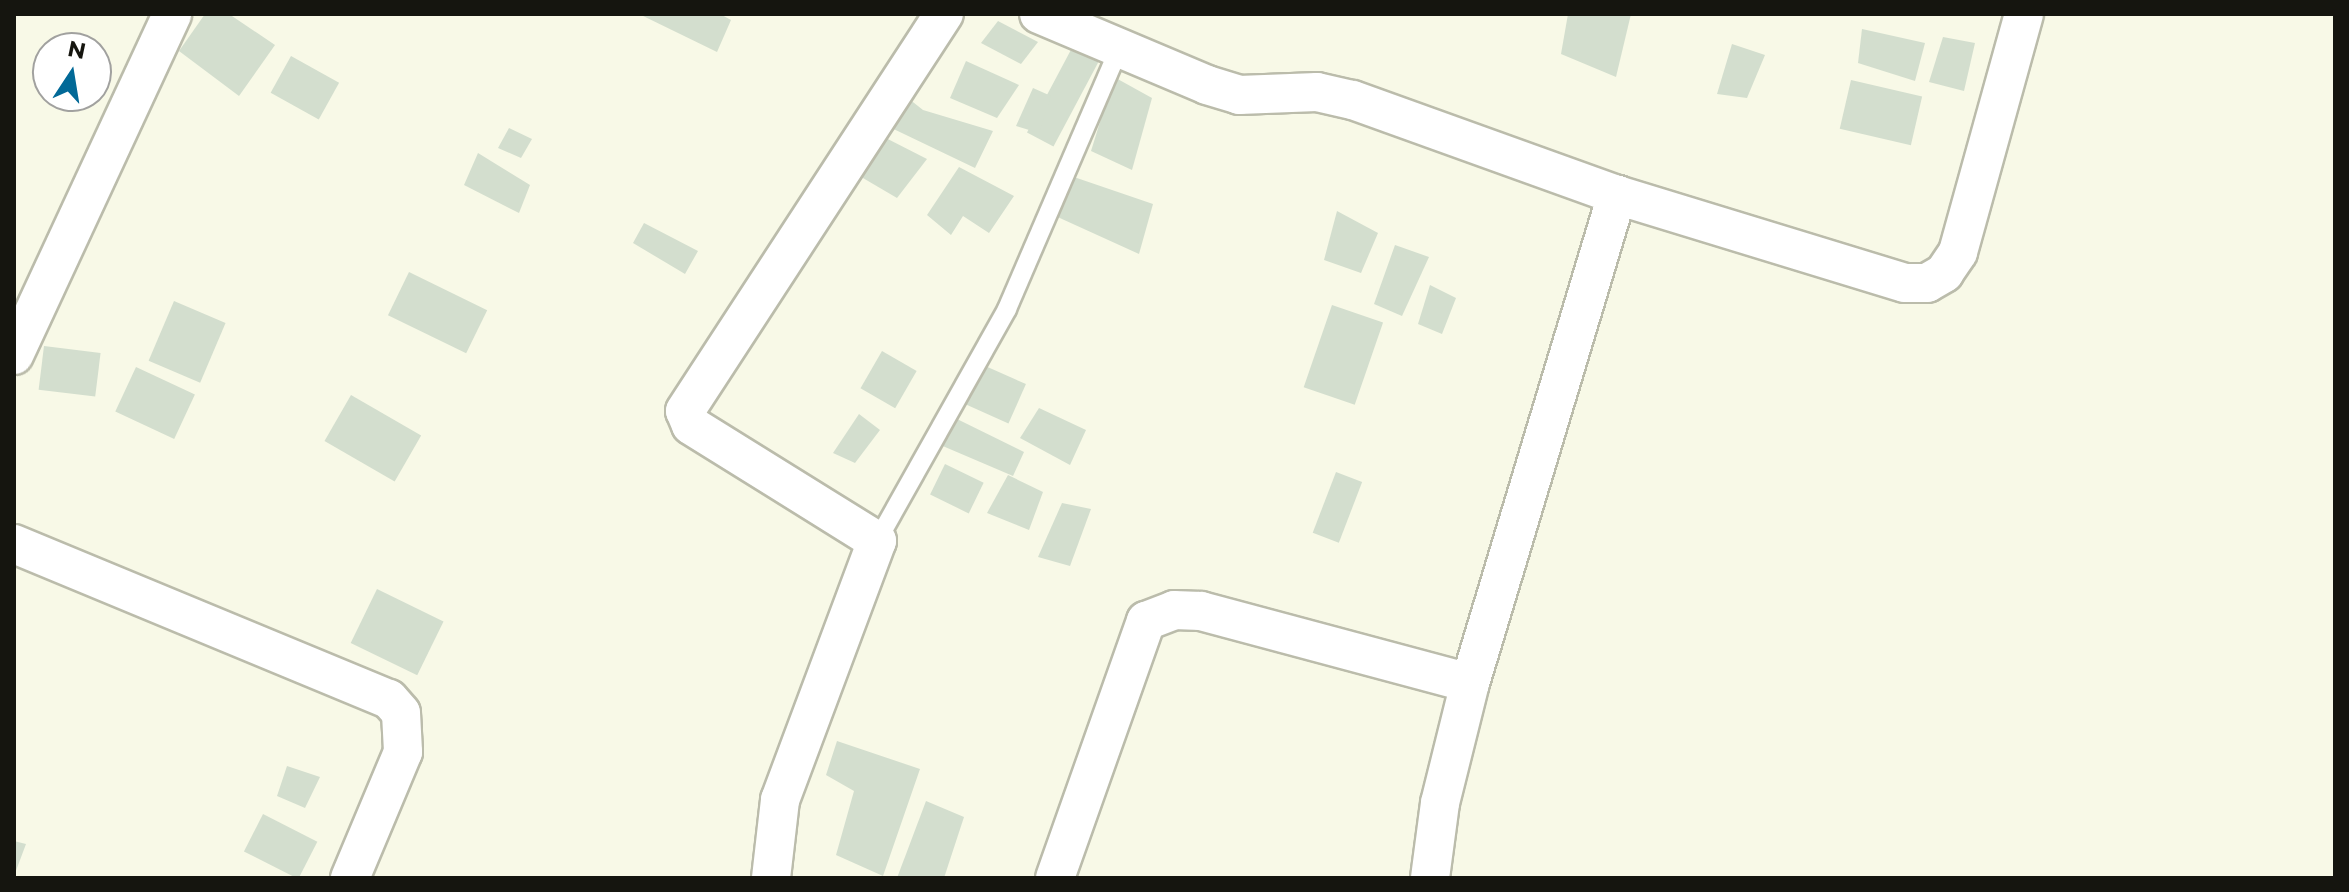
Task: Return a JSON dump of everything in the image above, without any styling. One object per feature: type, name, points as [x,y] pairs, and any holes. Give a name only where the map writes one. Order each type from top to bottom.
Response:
[{"type":"street","points":[[14,355],[172,14]]},
{"type":"street","points":[[771,878],[780,800],[877,541],[691,425],[685,411],[944,14]]},
{"type":"street","points":[[1039,14],[1119,49],[1239,95],[1317,92],[1353,100],[1617,195],[1905,283],[1927,283],[1944,273],[1958,252],[2024,14]]},
{"type":"street","points":[[1430,878],[1440,803],[1470,683],[1617,195]]},
{"type":"street","points":[[14,544],[389,699],[401,713],[403,752],[350,878]]},
{"type":"street","points":[[1055,878],[1146,621],[1174,610],[1201,611],[1470,683]]},
{"type":"lane","points":[[877,541],[1007,309],[1119,49]]},
{"type":"building","points":[[205,14],[229,14],[275,45],[239,96],[179,51]]},
{"type":"building","points":[[639,14],[720,14],[731,20],[717,52]]},
{"type":"building","points":[[1568,14],[1631,14],[1616,77],[1561,54]]},
{"type":"building","points":[[998,21],[1038,42],[1021,64],[981,43]]},
{"type":"building","points":[[1862,29],[1925,43],[1915,81],[1858,63]]},
{"type":"building","points":[[1943,37],[1975,43],[1964,91],[1929,82]]},
{"type":"building","points":[[1732,44],[1765,55],[1747,98],[1717,94]]},
{"type":"building","points":[[1073,46],[1099,60],[1053,147],[1027,133]]},
{"type":"building","points":[[291,56],[339,83],[319,119],[271,93]]},
{"type":"building","points":[[966,61],[1019,85],[997,118],[950,98]]},
{"type":"building","points":[[1114,77],[1152,98],[1132,170],[1091,151]]},
{"type":"building","points":[[1851,80],[1922,96],[1911,145],[1840,129]]},
{"type":"building","points":[[1033,88],[1051,96],[1039,133],[1016,126]]},
{"type":"building","points":[[899,91],[923,110],[993,131],[975,168],[881,123]]},
{"type":"building","points":[[509,128],[532,139],[521,158],[498,148]]},
{"type":"building","points":[[876,133],[927,159],[897,198],[851,171]]},
{"type":"building","points":[[478,153],[530,185],[519,213],[464,185]]},
{"type":"building","points":[[959,167],[1014,196],[989,233],[963,216],[951,235],[927,215]]},
{"type":"building","points":[[1071,176],[1153,204],[1139,254],[1051,214]]},
{"type":"building","points":[[1337,211],[1378,233],[1361,273],[1324,260]]},
{"type":"building","points":[[644,223],[698,251],[685,274],[633,243]]},
{"type":"building","points":[[1395,245],[1429,257],[1402,316],[1374,304]]},
{"type":"building","points":[[409,272],[487,310],[466,353],[388,315]]},
{"type":"building","points":[[1430,285],[1456,298],[1442,334],[1418,324]]},
{"type":"building","points":[[174,301],[226,323],[200,383],[149,361]]},
{"type":"building","points":[[1332,305],[1383,323],[1355,405],[1304,387]]},
{"type":"building","points":[[44,346],[101,353],[95,397],[39,390]]},
{"type":"building","points":[[882,351],[917,371],[895,408],[860,388]]},
{"type":"building","points":[[983,365],[1026,384],[1008,423],[966,404]]},
{"type":"building","points":[[136,367],[195,394],[174,439],[115,411]]},
{"type":"building","points":[[351,395],[421,436],[395,481],[324,441]]},
{"type":"building","points":[[1039,408],[1086,430],[1070,465],[1020,438]]},
{"type":"building","points":[[859,414],[880,430],[855,463],[833,453]]},
{"type":"building","points":[[957,419],[1024,452],[1013,476],[938,444]]},
{"type":"building","points":[[945,464],[984,483],[969,513],[930,495]]},
{"type":"building","points":[[1336,472],[1362,482],[1339,543],[1313,533]]},
{"type":"building","points":[[1008,475],[1043,492],[1029,530],[987,513]]},
{"type":"building","points":[[1062,503],[1091,509],[1070,566],[1038,557]]},
{"type":"building","points":[[377,589],[444,621],[417,675],[351,643]]},
{"type":"building","points":[[837,741],[920,769],[883,876],[836,855],[854,791],[826,775]]},
{"type":"building","points":[[287,766],[320,777],[305,808],[277,796]]},
{"type":"building","points":[[926,801],[964,817],[944,878],[897,878]]},
{"type":"building","points":[[263,814],[317,842],[299,878],[244,851]]},
{"type":"building","points":[[14,841],[26,844],[14,876]]}]
